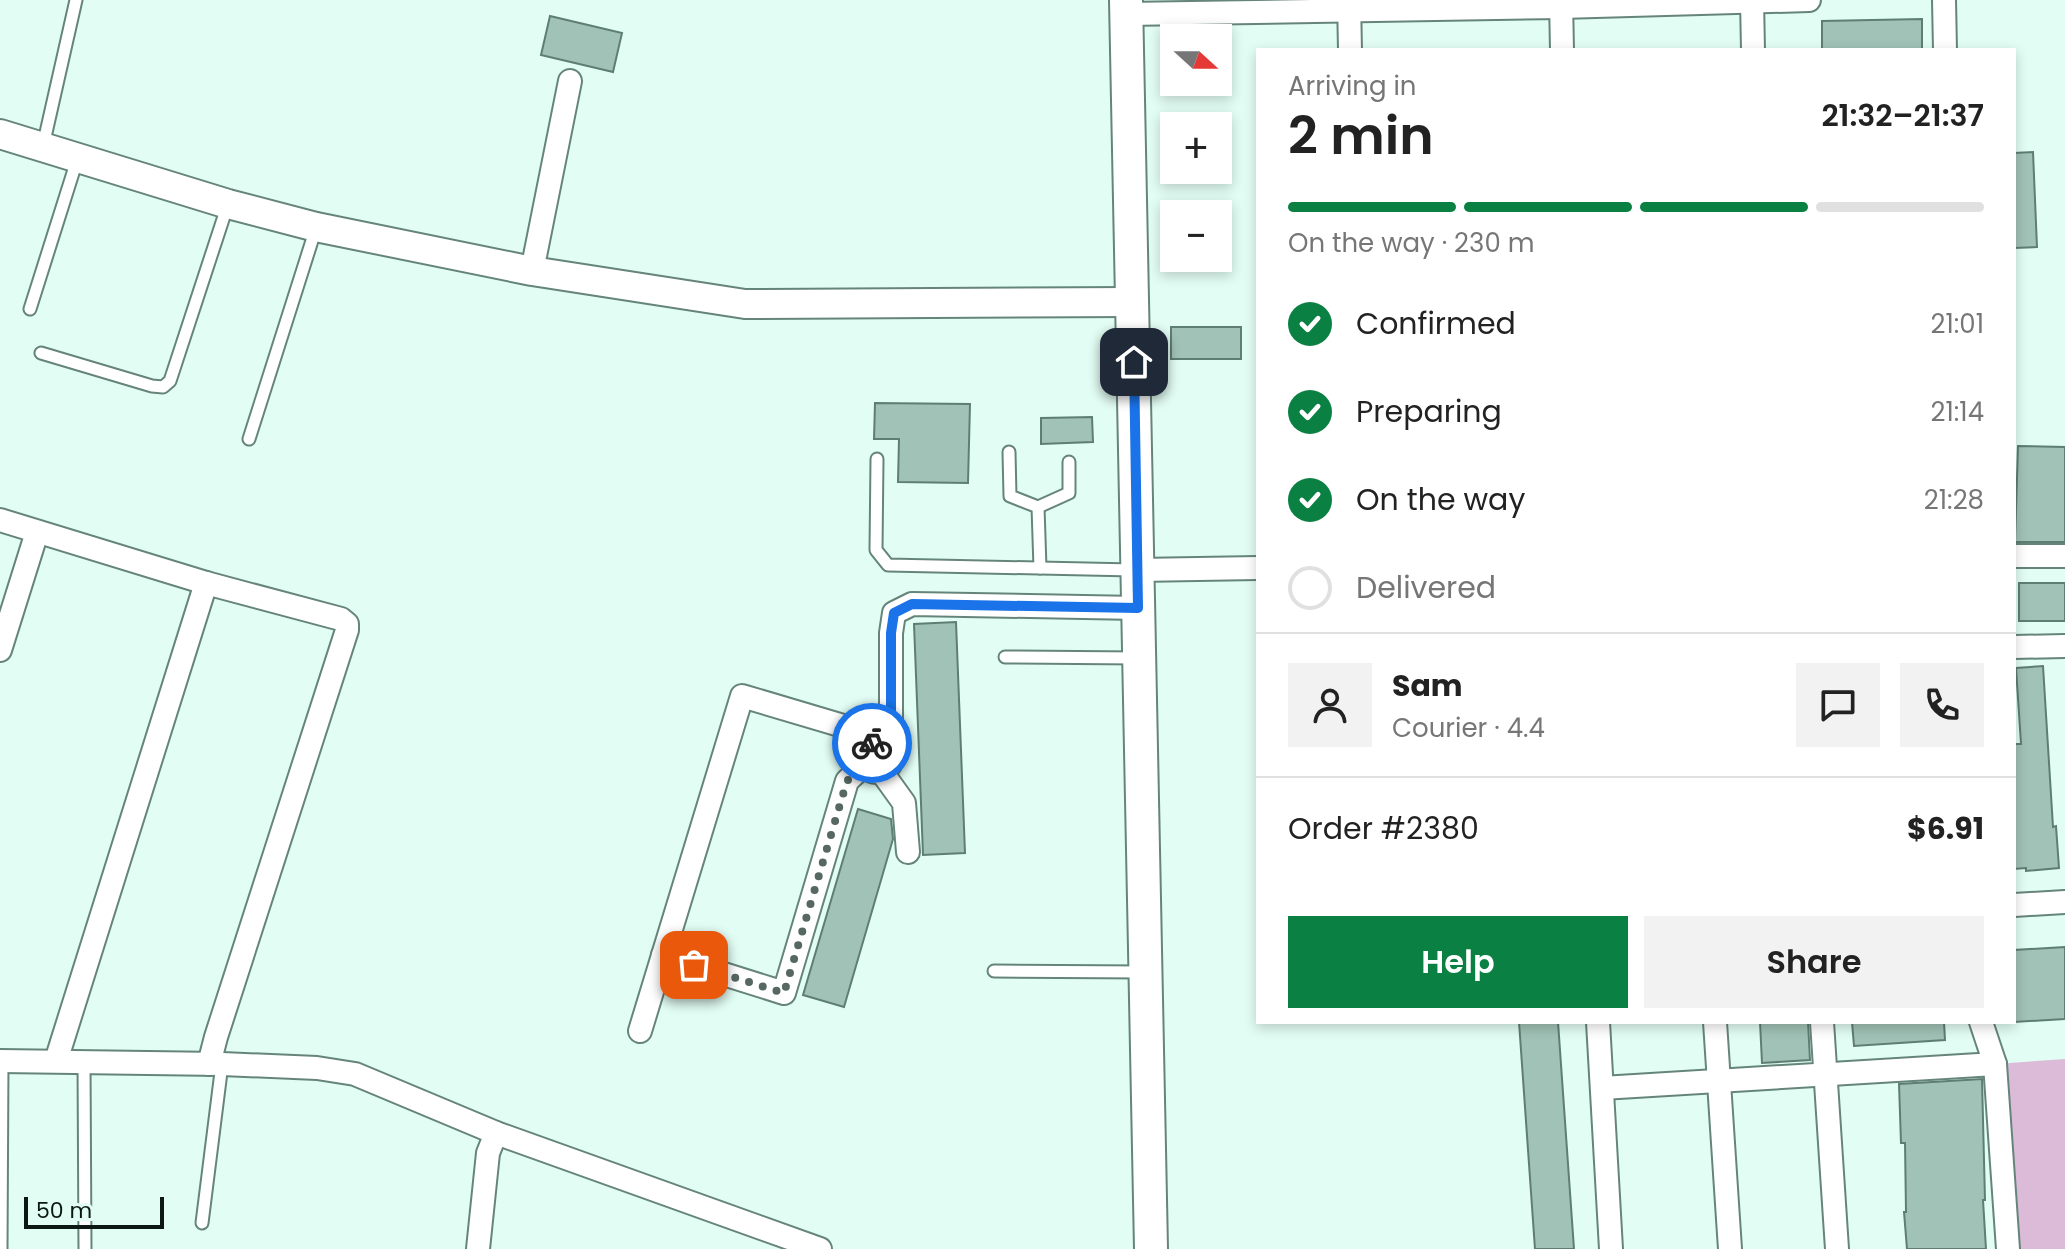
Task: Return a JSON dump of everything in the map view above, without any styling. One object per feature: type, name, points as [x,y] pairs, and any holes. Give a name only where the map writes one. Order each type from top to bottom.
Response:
[{"type":"main road","points":[[1126,7],[1151,1249]]},
{"type":"street","points":[[1126,7],[1809,0]]},
{"type":"street","points":[[1944,0],[1945,48]]},
{"type":"street","points":[[1752,1],[1753,48]]},
{"type":"street","points":[[1561,4],[1562,48]]},
{"type":"street","points":[[1349,5],[1350,48]]},
{"type":"street","points":[[532,271],[570,81]]},
{"type":"street","points":[[0,134],[228,204],[316,227],[532,271],[745,304],[1133,302]]},
{"type":"street","points":[[0,520],[206,583],[341,619],[347,624],[216,1037],[216,1064]]},
{"type":"street","points":[[0,650],[37,532]]},
{"type":"street","points":[[2016,556],[2065,556]]},
{"type":"street","points":[[1137,570],[1256,568]]},
{"type":"street","points":[[56,1061],[206,583]]},
{"type":"street","points":[[908,852],[904,803],[862,753],[891,726],[891,633],[894,613],[912,604],[1138,608]]},
{"type":"street","points":[[2016,647],[2065,646]]},
{"type":"street","points":[[640,1031],[742,696],[860,731],[876,742]]},
{"type":"street","points":[[663,955],[784,993],[847,781],[872,768]]},
{"type":"street","points":[[2016,905],[2065,902]]},
{"type":"street","points":[[1598,1024],[1611,1249]]},
{"type":"street","points":[[1715,1024],[1730,1249]]},
{"type":"street","points":[[1822,1024],[1837,1249]]},
{"type":"street","points":[[1982,1024],[1995,1064],[2008,1249]]},
{"type":"street","points":[[1,1061],[216,1064],[317,1068],[355,1074],[496,1133],[820,1249]]},
{"type":"street","points":[[1602,1088],[1995,1064]]},
{"type":"street","points":[[478,1249],[488,1153],[496,1133]]},
{"type":"lane","points":[[43,147],[76,0]]},
{"type":"lane","points":[[30,309],[78,157]]},
{"type":"lane","points":[[41,353],[163,387],[170,381],[228,204]]},
{"type":"lane","points":[[249,439],[316,227]]},
{"type":"lane","points":[[1009,452],[1010,496],[1038,507],[1069,493],[1069,462]]},
{"type":"lane","points":[[877,459],[876,550],[888,565],[1137,570]]},
{"type":"lane","points":[[1038,507],[1040,568]]},
{"type":"lane","points":[[1005,657],[1139,658]]},
{"type":"lane","points":[[994,971],[1145,972]]},
{"type":"lane","points":[[1,1061],[1,1249]]},
{"type":"lane","points":[[84,1061],[85,1249]]},
{"type":"lane","points":[[202,1223],[216,1064]]},
{"type":"shaded area","points":[[2065,1059],[2065,1249],[2008,1249],[1995,1064]]},
{"type":"building","points":[[550,16],[622,33],[613,72],[541,55]]},
{"type":"building","points":[[1922,19],[1922,48],[1822,48],[1822,21]]},
{"type":"building","points":[[2033,152],[2037,247],[2016,248],[2016,153]]},
{"type":"building","points":[[1171,327],[1241,327],[1241,359],[1171,359]]},
{"type":"building","points":[[875,403],[970,404],[968,483],[898,482],[899,439],[874,439]]},
{"type":"building","points":[[1092,417],[1093,442],[1041,444],[1041,418]]},
{"type":"building","points":[[2018,446],[2065,447],[2065,542],[2016,542]]},
{"type":"building","points":[[2019,583],[2065,583],[2065,621],[2019,621]]},
{"type":"building","points":[[956,622],[965,853],[923,855],[914,624]]},
{"type":"building","points":[[2043,666],[2053,827],[2056,826],[2059,868],[2016,869],[2016,744],[2021,744],[2016,668]]},
{"type":"building","points":[[858,809],[891,819],[893,839],[844,1007],[803,995]]},
{"type":"building","points":[[2065,947],[2065,1019],[2016,1022],[2016,950]]},
{"type":"building","points":[[1519,1024],[1558,1024],[1574,1249],[1535,1249]]},
{"type":"building","points":[[1760,1024],[1808,1024],[1810,1060],[1762,1063]]},
{"type":"building","points":[[1852,1024],[1944,1024],[1945,1040],[1854,1046]]},
{"type":"building","points":[[1982,1079],[1986,1249],[1907,1249],[1905,1143],[1901,1143],[1899,1084]]},
{"type":"way so far","points":[[694,965],[784,993],[847,781],[864,765],[862,753],[872,743]]},
{"type":"route","points":[[872,743],[881,742],[891,726],[891,633],[894,613],[912,604],[1138,608],[1134,362]]}]
